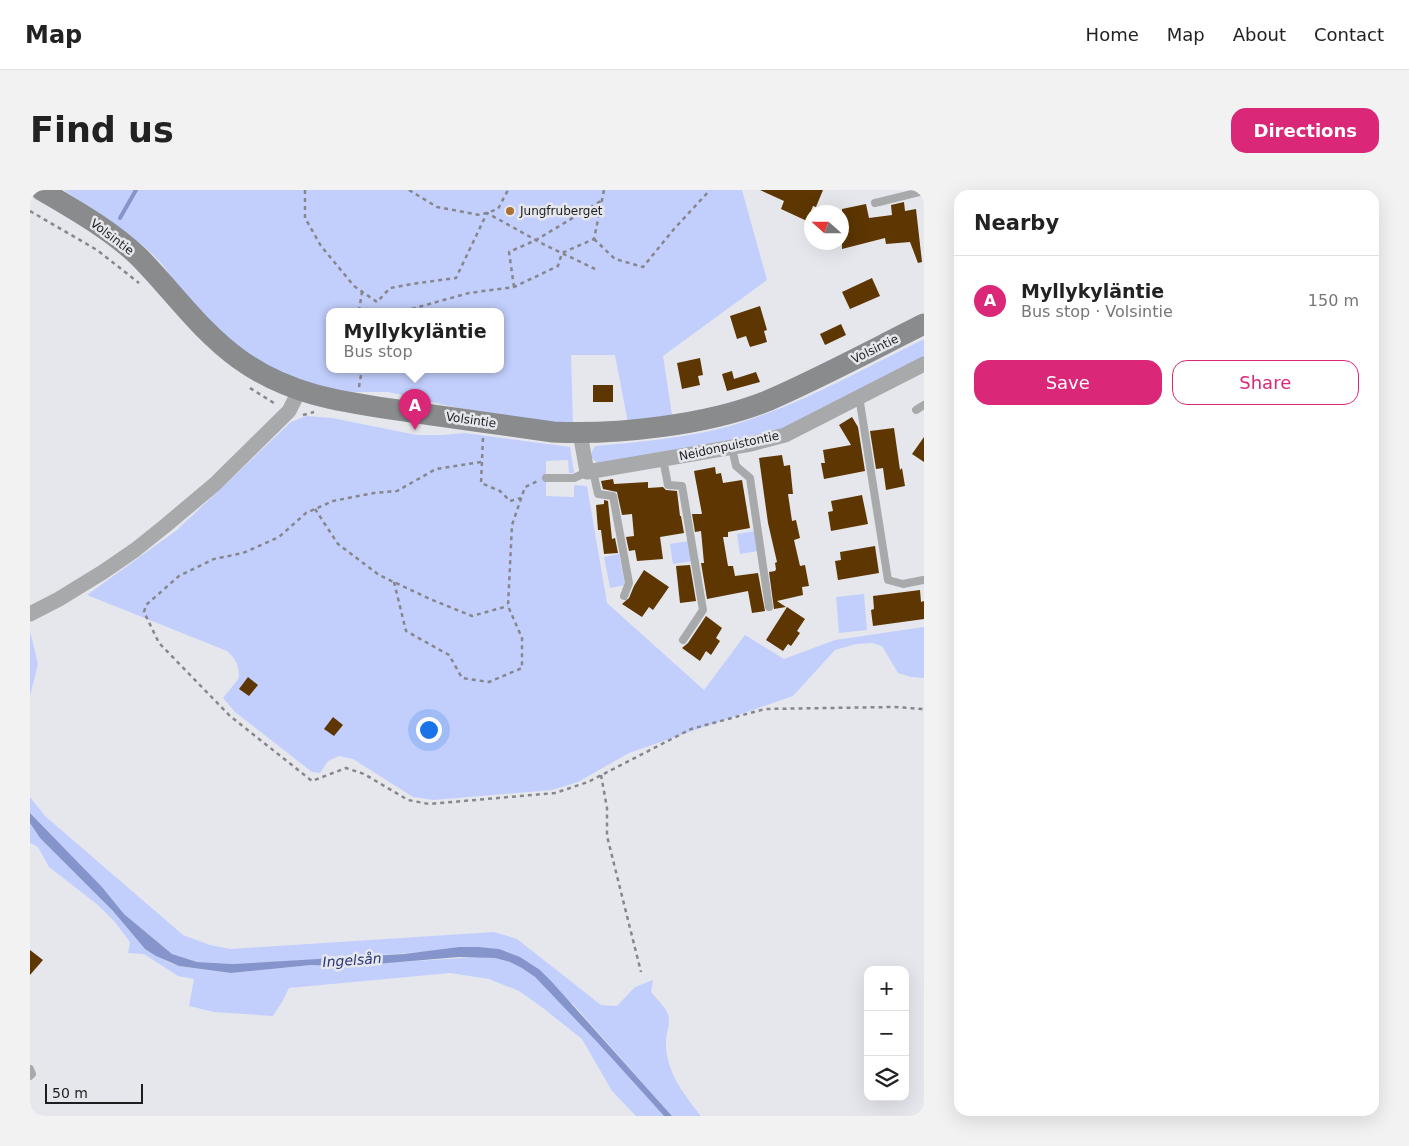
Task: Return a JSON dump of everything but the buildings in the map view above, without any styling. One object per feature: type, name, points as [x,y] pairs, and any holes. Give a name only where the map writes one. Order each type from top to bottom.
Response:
[{"type":"street","name":"Volsintie","points":[[41,190],[111,234],[137,256],[213,338],[238,359],[256,371],[299,391],[357,404],[544,431],[580,433],[625,430],[685,422],[724,414],[757,404],[815,378],[924,324]]},
{"type":"street","name":"Neidonpuistontie","points":[[590,472],[732,448],[785,435],[858,396],[924,364]]},
{"type":"street","points":[[30,614],[74,590],[135,550],[215,484],[289,411],[299,391]]},
{"type":"street","points":[[580,433],[590,472]]},
{"type":"lane","points":[[875,203],[923,191]]},
{"type":"lane","points":[[858,396],[888,580],[903,584],[923,580]]},
{"type":"lane","points":[[916,410],[924,405]]},
{"type":"lane","points":[[732,448],[736,466],[750,478],[769,607]]},
{"type":"lane","points":[[663,460],[668,485],[682,486],[703,610],[683,640]]},
{"type":"lane","points":[[546,478],[574,478],[590,472],[598,494],[613,496],[629,583],[624,596]]},
{"type":"lane","points":[[30,1068],[32,1074],[30,1076]]},
{"type":"path","points":[[305,190],[305,218],[321,246],[354,286],[377,302],[390,288],[418,282],[456,278],[487,214]]},
{"type":"path","points":[[410,190],[437,207],[480,215],[498,209],[508,190]]},
{"type":"path","points":[[594,239],[604,190]]},
{"type":"path","points":[[594,239],[615,259],[644,267],[674,229],[710,190]]},
{"type":"path","points":[[514,287],[509,252],[536,240],[602,201]]},
{"type":"path","points":[[30,211],[98,250],[141,285]]},
{"type":"path","points":[[487,214],[595,269]]},
{"type":"path","points":[[415,308],[469,293],[514,287],[558,266],[562,253],[594,239]]},
{"type":"path","points":[[359,308],[362,292]]},
{"type":"path","points":[[359,393],[362,373]]},
{"type":"path","points":[[246,385],[274,404],[289,411]]},
{"type":"path","points":[[483,431],[481,482],[500,491],[510,501],[521,498]]},
{"type":"path","points":[[481,462],[436,469],[397,491],[374,493],[332,501],[306,513],[279,537],[243,553],[214,559],[179,576],[146,605],[144,612],[159,643],[230,716],[312,781],[346,768],[364,774],[408,800],[429,804],[555,793],[588,782],[691,729],[764,709],[893,707],[924,709]]},
{"type":"path","points":[[394,582],[406,631],[449,655],[462,678],[489,682],[522,668],[522,638],[508,606],[512,525],[525,487],[546,478]]},
{"type":"path","points":[[315,509],[338,544],[379,574],[394,582],[472,616],[508,606]]},
{"type":"path","points":[[601,775],[607,808],[607,836],[641,972]]},
{"type":"shaded area","points":[[64,190],[742,190],[767,280],[663,356],[672,415],[628,423],[615,355],[571,355],[573,426],[493,416],[388,392],[349,392],[304,384],[236,349],[146,248]]},
{"type":"shaded area","points":[[924,339],[924,359],[784,431],[597,463],[591,457],[595,446],[680,437],[730,426],[755,418],[829,387]]},
{"type":"shaded area","points":[[306,416],[332,418],[417,435],[465,433],[570,447],[574,473],[569,473],[568,460],[546,461],[546,496],[574,497],[574,485],[587,486],[607,603],[704,690],[745,635],[784,659],[835,640],[924,627],[924,678],[898,673],[882,646],[872,643],[856,644],[835,650],[793,696],[629,753],[578,782],[552,790],[434,800],[413,797],[353,759],[339,756],[328,761],[320,773],[312,772],[235,712],[223,698],[239,678],[237,663],[227,651],[87,595],[177,530],[291,422]]},
{"type":"shaded area","points":[[755,531],[758,551],[740,554],[737,534]]},
{"type":"shaded area","points":[[689,541],[692,561],[673,564],[670,544]]},
{"type":"shaded area","points":[[619,554],[625,585],[610,588],[604,557]]},
{"type":"shaded area","points":[[864,594],[867,630],[839,633],[836,597]]},
{"type":"shaded area","points":[[30,631],[38,664],[30,696]]},
{"type":"shaded area","points":[[30,797],[45,816],[183,935],[210,945],[230,949],[494,932],[517,939],[601,1005],[617,1006],[635,987],[653,980],[651,992],[666,1009],[669,1017],[666,1041],[669,1064],[683,1092],[701,1116],[672,1116],[573,1004],[499,949],[459,947],[435,951],[233,964],[197,962],[172,954],[124,914],[102,887],[30,813]]},
{"type":"shaded area","points":[[30,823],[40,838],[113,911],[145,949],[179,966],[231,973],[311,965],[334,966],[479,957],[495,958],[522,967],[535,977],[598,1043],[664,1116],[636,1116],[612,1091],[582,1039],[519,991],[489,979],[450,973],[289,988],[273,1016],[214,1012],[189,1006],[194,979],[178,976],[144,954],[128,953],[130,942],[114,921],[98,905],[49,867],[38,847],[30,843]]},
{"type":"water","name":"Ingelsån","points":[[30,813],[102,887],[124,914],[172,954],[197,962],[233,964],[404,954],[459,947],[499,949],[520,957],[540,970],[551,981],[672,1116],[664,1116],[535,977],[510,962],[495,958],[459,957],[364,965],[311,965],[231,973],[179,966],[156,956],[145,949],[113,911],[40,838],[30,823]]},
{"type":"waterway","points":[[120,218],[136,190]]},
{"type":"place","name":"Jungfruberget","points":[[510,211]]},
{"type":"place","name":"Myllykyläntie","points":[[415,430]]}]
